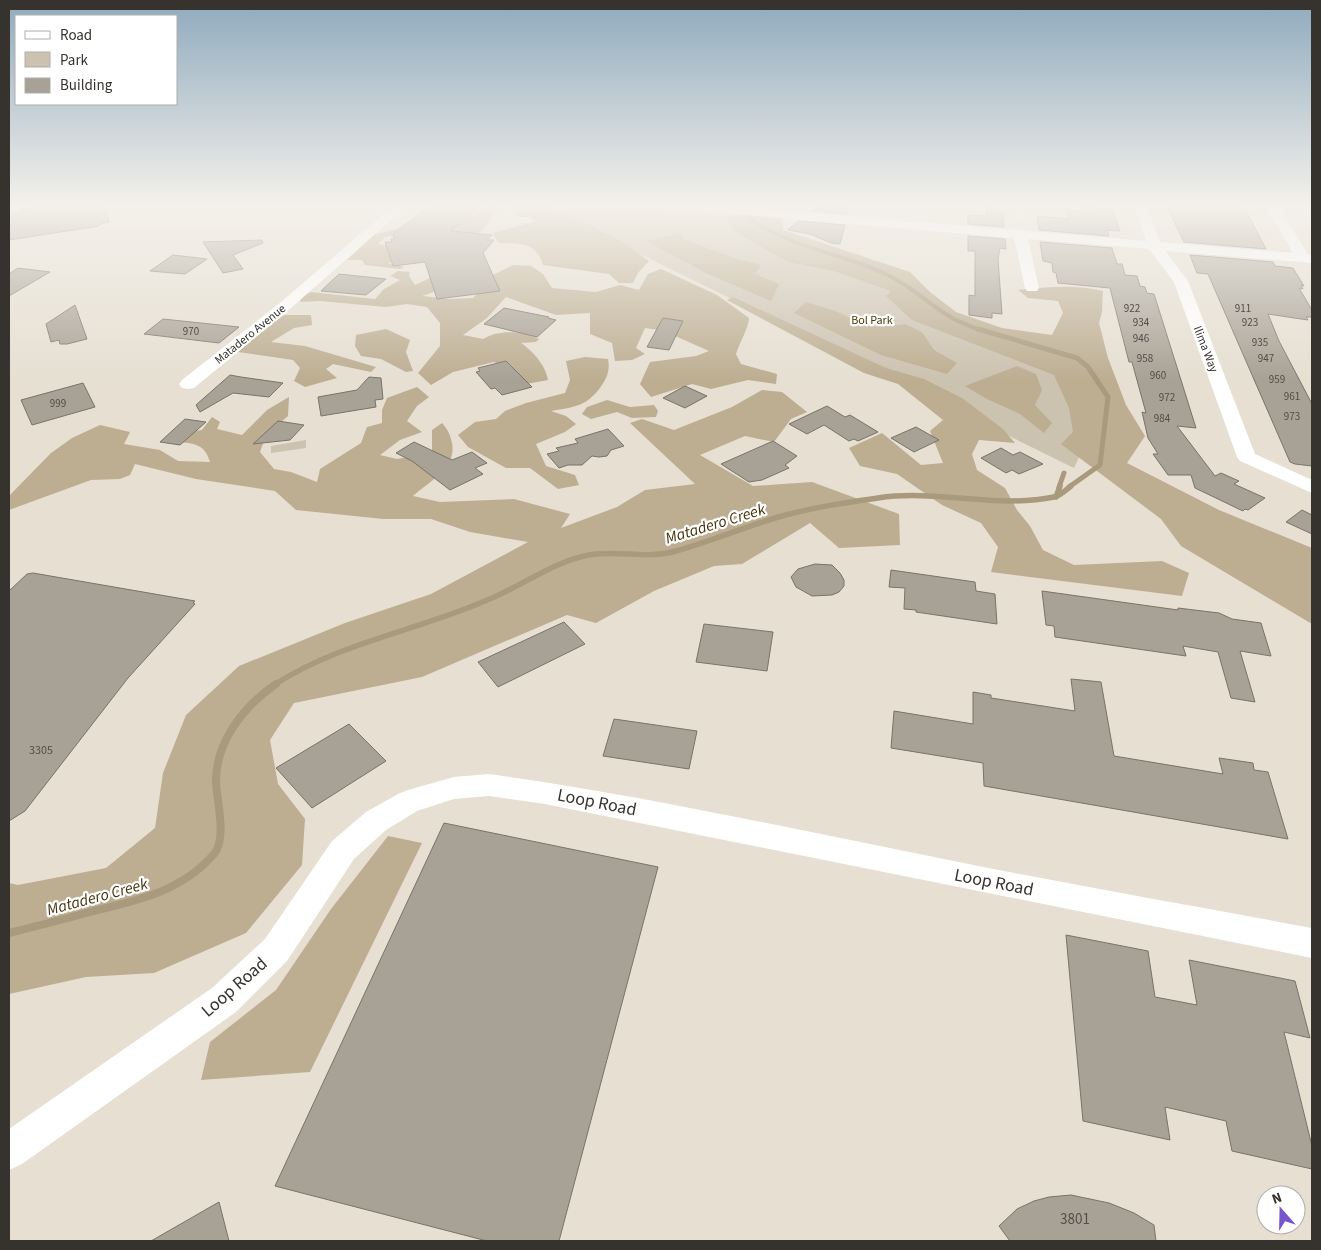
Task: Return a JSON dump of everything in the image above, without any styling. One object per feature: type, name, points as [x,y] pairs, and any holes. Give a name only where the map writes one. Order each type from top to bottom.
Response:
[{"type":"street","name":"Matadero Avenue","points":[[188,384],[334,263]]},
{"type":"street","points":[[1026,263],[1032,288]]},
{"type":"street","name":"Ilima Way","points":[[1167,263],[1181,281],[1247,457],[1312,487]]},
{"type":"street","name":"Loop Road","points":[[9,1151],[224,1000],[276,950],[343,850],[376,821],[408,802],[454,788],[489,785],[555,794],[1312,944]]},
{"type":"green space","name":"Bol Park","points":[[659,263],[850,263],[893,282],[1054,363],[1093,427],[1074,468]]},
{"type":"green space","points":[[306,440],[306,448],[271,453],[271,446]]},
{"type":"shaded area","points":[[364,263],[389,263],[404,267],[400,269]]},
{"type":"shaded area","points":[[542,263],[647,263],[638,273],[633,283],[619,283],[609,274],[543,265]]},
{"type":"shaded area","points":[[688,263],[755,263],[761,265],[755,274],[779,284],[771,301]]},
{"type":"shaded area","points":[[795,263],[884,263],[910,272],[930,292],[956,312],[1002,328],[1052,335],[1063,313],[1058,301],[1028,298],[1018,290],[1071,287],[1103,291],[1102,312],[1099,323],[1108,358],[1126,405],[1145,436],[1127,463],[1219,510],[1312,548],[1312,624],[1181,546],[1161,519],[1061,444],[1073,432],[1069,408],[1054,375],[912,320],[886,296],[891,291],[834,271]]},
{"type":"shaded area","points":[[457,265],[445,288],[422,296],[449,299],[473,298],[493,275],[513,265],[531,266],[543,274],[552,288],[596,292],[620,285],[639,290],[648,274],[661,269],[717,295],[749,318],[736,354],[741,364],[777,374],[776,384],[748,380],[711,389],[692,384],[651,397],[640,384],[650,362],[696,356],[709,351],[664,331],[645,328],[636,348],[645,354],[632,360],[615,361],[612,343],[590,334],[590,313],[556,315],[506,297],[487,318],[463,335],[483,339],[503,332],[511,332],[539,339],[536,342],[521,343],[538,359],[545,369],[548,380],[526,384],[515,372],[494,362],[453,372],[431,385],[418,373],[440,346],[440,323],[427,307],[407,304],[386,307],[320,301],[301,302],[299,296],[311,292],[375,299],[384,289],[400,280],[390,276],[398,271],[410,272],[409,276],[415,285]]},
{"type":"shaded area","points":[[733,297],[886,368],[924,379],[962,398],[1003,429],[1015,443],[979,440],[972,454],[977,470],[1005,488],[1043,550],[1074,565],[1162,561],[1189,573],[1182,596],[991,572],[998,547],[981,523],[942,505],[897,474],[860,466],[849,448],[882,433],[921,465],[943,463],[930,431],[943,420],[898,384],[864,373],[727,300]]},
{"type":"shaded area","points":[[806,302],[835,311],[859,322],[878,327],[905,324],[922,332],[934,350],[957,363],[947,374],[881,355],[794,313]]},
{"type":"shaded area","points":[[285,315],[311,315],[312,325],[294,328],[271,342],[305,346],[376,367],[371,372],[333,364],[326,369],[337,378],[305,387],[294,381],[300,368],[293,360],[238,352],[273,320]]},
{"type":"shaded area","points":[[386,329],[410,340],[406,352],[413,371],[406,372],[381,359],[361,356],[355,346],[356,335]]},
{"type":"shaded area","points":[[585,357],[608,359],[609,369],[604,382],[597,392],[586,401],[574,407],[551,411],[566,416],[576,424],[565,432],[536,444],[546,466],[575,475],[579,485],[558,489],[530,468],[506,468],[468,447],[458,435],[475,422],[496,419],[505,411],[526,403],[565,393],[570,380],[566,361]]},
{"type":"shaded area","points":[[1017,366],[1036,374],[1042,390],[1035,405],[1052,423],[1044,433],[1020,414],[987,399],[965,386]]},
{"type":"shaded area","points":[[417,387],[429,397],[417,406],[407,421],[422,432],[400,440],[380,455],[397,459],[432,453],[432,430],[442,423],[450,437],[452,452],[450,460],[440,474],[413,496],[440,502],[514,499],[570,514],[561,528],[617,507],[645,490],[695,484],[630,423],[642,419],[674,430],[732,407],[762,390],[782,392],[807,412],[791,419],[774,442],[745,436],[700,455],[753,486],[812,482],[899,514],[900,545],[839,548],[810,523],[742,564],[714,566],[654,591],[596,623],[567,615],[422,677],[294,703],[270,740],[278,784],[305,819],[302,865],[246,933],[154,973],[86,977],[9,994],[9,883],[18,885],[106,868],[155,828],[163,773],[186,715],[239,666],[345,623],[431,594],[528,542],[470,532],[431,519],[383,519],[296,510],[275,491],[196,479],[135,464],[130,475],[120,479],[91,480],[9,510],[9,496],[51,453],[72,438],[100,425],[130,432],[124,444],[160,450],[178,461],[210,462],[202,448],[188,443],[176,442],[186,432],[202,430],[212,417],[220,422],[217,429],[242,435],[267,410],[289,397],[288,416],[266,435],[260,452],[274,469],[291,472],[317,482],[320,469],[361,443],[367,427],[382,423],[382,410],[387,398]]},
{"type":"shaded area","points":[[607,400],[630,407],[654,405],[658,411],[656,417],[632,418],[617,412],[591,419],[582,414],[587,407]]},
{"type":"shaded area","points":[[388,836],[422,843],[310,1072],[201,1080],[210,1042],[276,990],[331,909]]},
{"type":"building","points":[[161,263],[201,263],[185,274],[150,271]]},
{"type":"building","points":[[217,263],[239,263],[243,269],[223,273]]},
{"type":"building","points":[[392,263],[414,263],[393,266]]},
{"type":"building","points":[[425,263],[488,263],[500,291],[437,299]]},
{"type":"building","points":[[975,263],[998,263],[1002,314],[992,313],[992,318],[969,315],[969,295],[975,296]]},
{"type":"building","points":[[1052,263],[1122,264],[1125,275],[1137,276],[1140,286],[1145,287],[1147,293],[1154,294],[1196,428],[1177,426],[1215,476],[1221,473],[1239,481],[1234,484],[1265,498],[1248,510],[1245,509],[1243,511],[1195,488],[1191,475],[1168,475],[1153,454],[1158,454],[1148,438],[1142,412],[1146,413],[1132,362],[1129,362],[1110,288],[1058,283],[1056,273],[1053,272]]},
{"type":"building","points":[[1193,263],[1274,263],[1275,266],[1293,268],[1304,286],[1301,285],[1303,289],[1299,288],[1312,310],[1312,317],[1306,317],[1308,320],[1268,314],[1279,341],[1312,404],[1312,466],[1290,462],[1208,274],[1197,273]]},
{"type":"building","points":[[18,268],[50,272],[9,296],[9,274]]},
{"type":"building","points":[[339,274],[386,279],[366,295],[321,291]]},
{"type":"building","points":[[75,305],[87,339],[67,344],[60,344],[59,340],[51,342],[46,324]]},
{"type":"building","points":[[504,308],[556,320],[537,337],[484,324]]},
{"type":"building","points":[[663,318],[683,321],[669,350],[647,347]]},
{"type":"building","points":[[163,319],[239,327],[219,343],[144,334]]},
{"type":"building","points":[[506,361],[532,387],[502,395],[495,388],[491,389],[476,372],[480,371],[478,368]]},
{"type":"building","points":[[230,375],[283,383],[269,397],[233,393],[200,412],[196,405]]},
{"type":"building","points":[[369,377],[381,378],[383,399],[375,400],[376,407],[321,416],[318,397],[357,390]]},
{"type":"building","points":[[83,383],[95,407],[32,425],[21,400]]},
{"type":"building","points":[[685,386],[707,396],[685,408],[663,398]]},
{"type":"building","points":[[827,406],[845,417],[850,415],[878,432],[858,441],[854,439],[849,441],[824,425],[807,434],[789,424]]},
{"type":"building","points":[[185,419],[206,422],[180,445],[160,442]]},
{"type":"building","points":[[278,421],[304,425],[290,440],[253,444]]},
{"type":"building","points":[[916,427],[939,440],[914,452],[891,438]]},
{"type":"building","points":[[608,429],[624,446],[611,450],[607,456],[592,456],[582,465],[568,465],[559,468],[547,454],[559,451],[556,448],[578,443],[575,439]]},
{"type":"building","points":[[773,441],[797,456],[785,465],[789,468],[762,480],[749,482],[721,464]]},
{"type":"building","points":[[414,442],[452,460],[472,452],[487,463],[475,468],[483,474],[450,490],[412,461],[396,453]]},
{"type":"building","points":[[1001,448],[1013,455],[1020,452],[1043,464],[1019,474],[1012,470],[1006,473],[981,458]]},
{"type":"building","points":[[1302,510],[1312,515],[1312,534],[1286,522]]},
{"type":"building","points":[[815,564],[832,565],[840,573],[844,580],[844,586],[839,592],[832,595],[812,596],[796,587],[791,577],[798,569]]},
{"type":"building","points":[[891,570],[975,582],[976,591],[995,594],[997,624],[904,609],[905,588],[889,587]]},
{"type":"building","points":[[33,573],[195,601],[193,603],[195,604],[128,678],[25,811],[9,821],[9,591],[27,574]]},
{"type":"building","points":[[1042,591],[1178,610],[1178,608],[1219,613],[1232,619],[1261,623],[1271,656],[1240,651],[1255,702],[1231,698],[1218,652],[1183,646],[1186,656],[1055,637],[1054,626],[1046,625]]},
{"type":"building","points":[[564,622],[585,644],[498,687],[478,662]]},
{"type":"building","points":[[704,624],[773,632],[767,671],[696,662]]},
{"type":"building","points":[[1071,679],[1101,682],[1114,756],[1223,774],[1219,758],[1253,763],[1254,770],[1268,772],[1288,839],[984,786],[983,763],[891,748],[894,711],[973,724],[973,692],[991,695],[991,698],[1075,711]]},
{"type":"building","points":[[614,719],[697,731],[689,769],[603,756]]},
{"type":"building","points":[[349,724],[386,761],[312,808],[276,768]]},
{"type":"building","points":[[444,823],[658,867],[559,1241],[487,1241],[275,1186]]},
{"type":"building","points":[[1066,935],[1148,951],[1155,997],[1197,1005],[1189,960],[1295,981],[1310,1038],[1284,1032],[1312,1146],[1312,1169],[1232,1151],[1226,1121],[1165,1107],[1170,1140],[1083,1121]]},
{"type":"building","points":[[1071,1195],[1109,1203],[1134,1213],[1154,1225],[1156,1241],[1010,1241],[999,1226],[1017,1209],[1034,1201],[1049,1197]]},
{"type":"building","points":[[219,1202],[229,1241],[151,1241]]},
{"type":"waterway","name":"Matadero Creek","points":[[860,263],[902,283],[953,318],[980,330]]},
{"type":"waterway","name":"Matadero Creek","points":[[978,329],[1077,358],[1088,367],[1108,397],[1100,465],[1069,487]]},
{"type":"waterway","points":[[1059,487],[1064,473]]},
{"type":"waterway","name":"Matadero Creek","points":[[1056,496],[1060,486]]},
{"type":"waterway","name":"Matadero Creek","points":[[1056,496],[1071,486]]},
{"type":"waterway","name":"Matadero Creek","points":[[274,685],[299,670],[326,658],[465,609],[492,598],[542,572],[582,556],[606,553],[646,555],[666,553],[788,514],[878,498],[922,496],[1010,501],[1056,496]]},
{"type":"waterway","name":"Matadero Creek","points":[[9,933],[143,898],[174,885],[202,867],[214,854],[220,839],[221,830],[216,783],[220,753],[226,739],[243,714],[276,684]]}]
